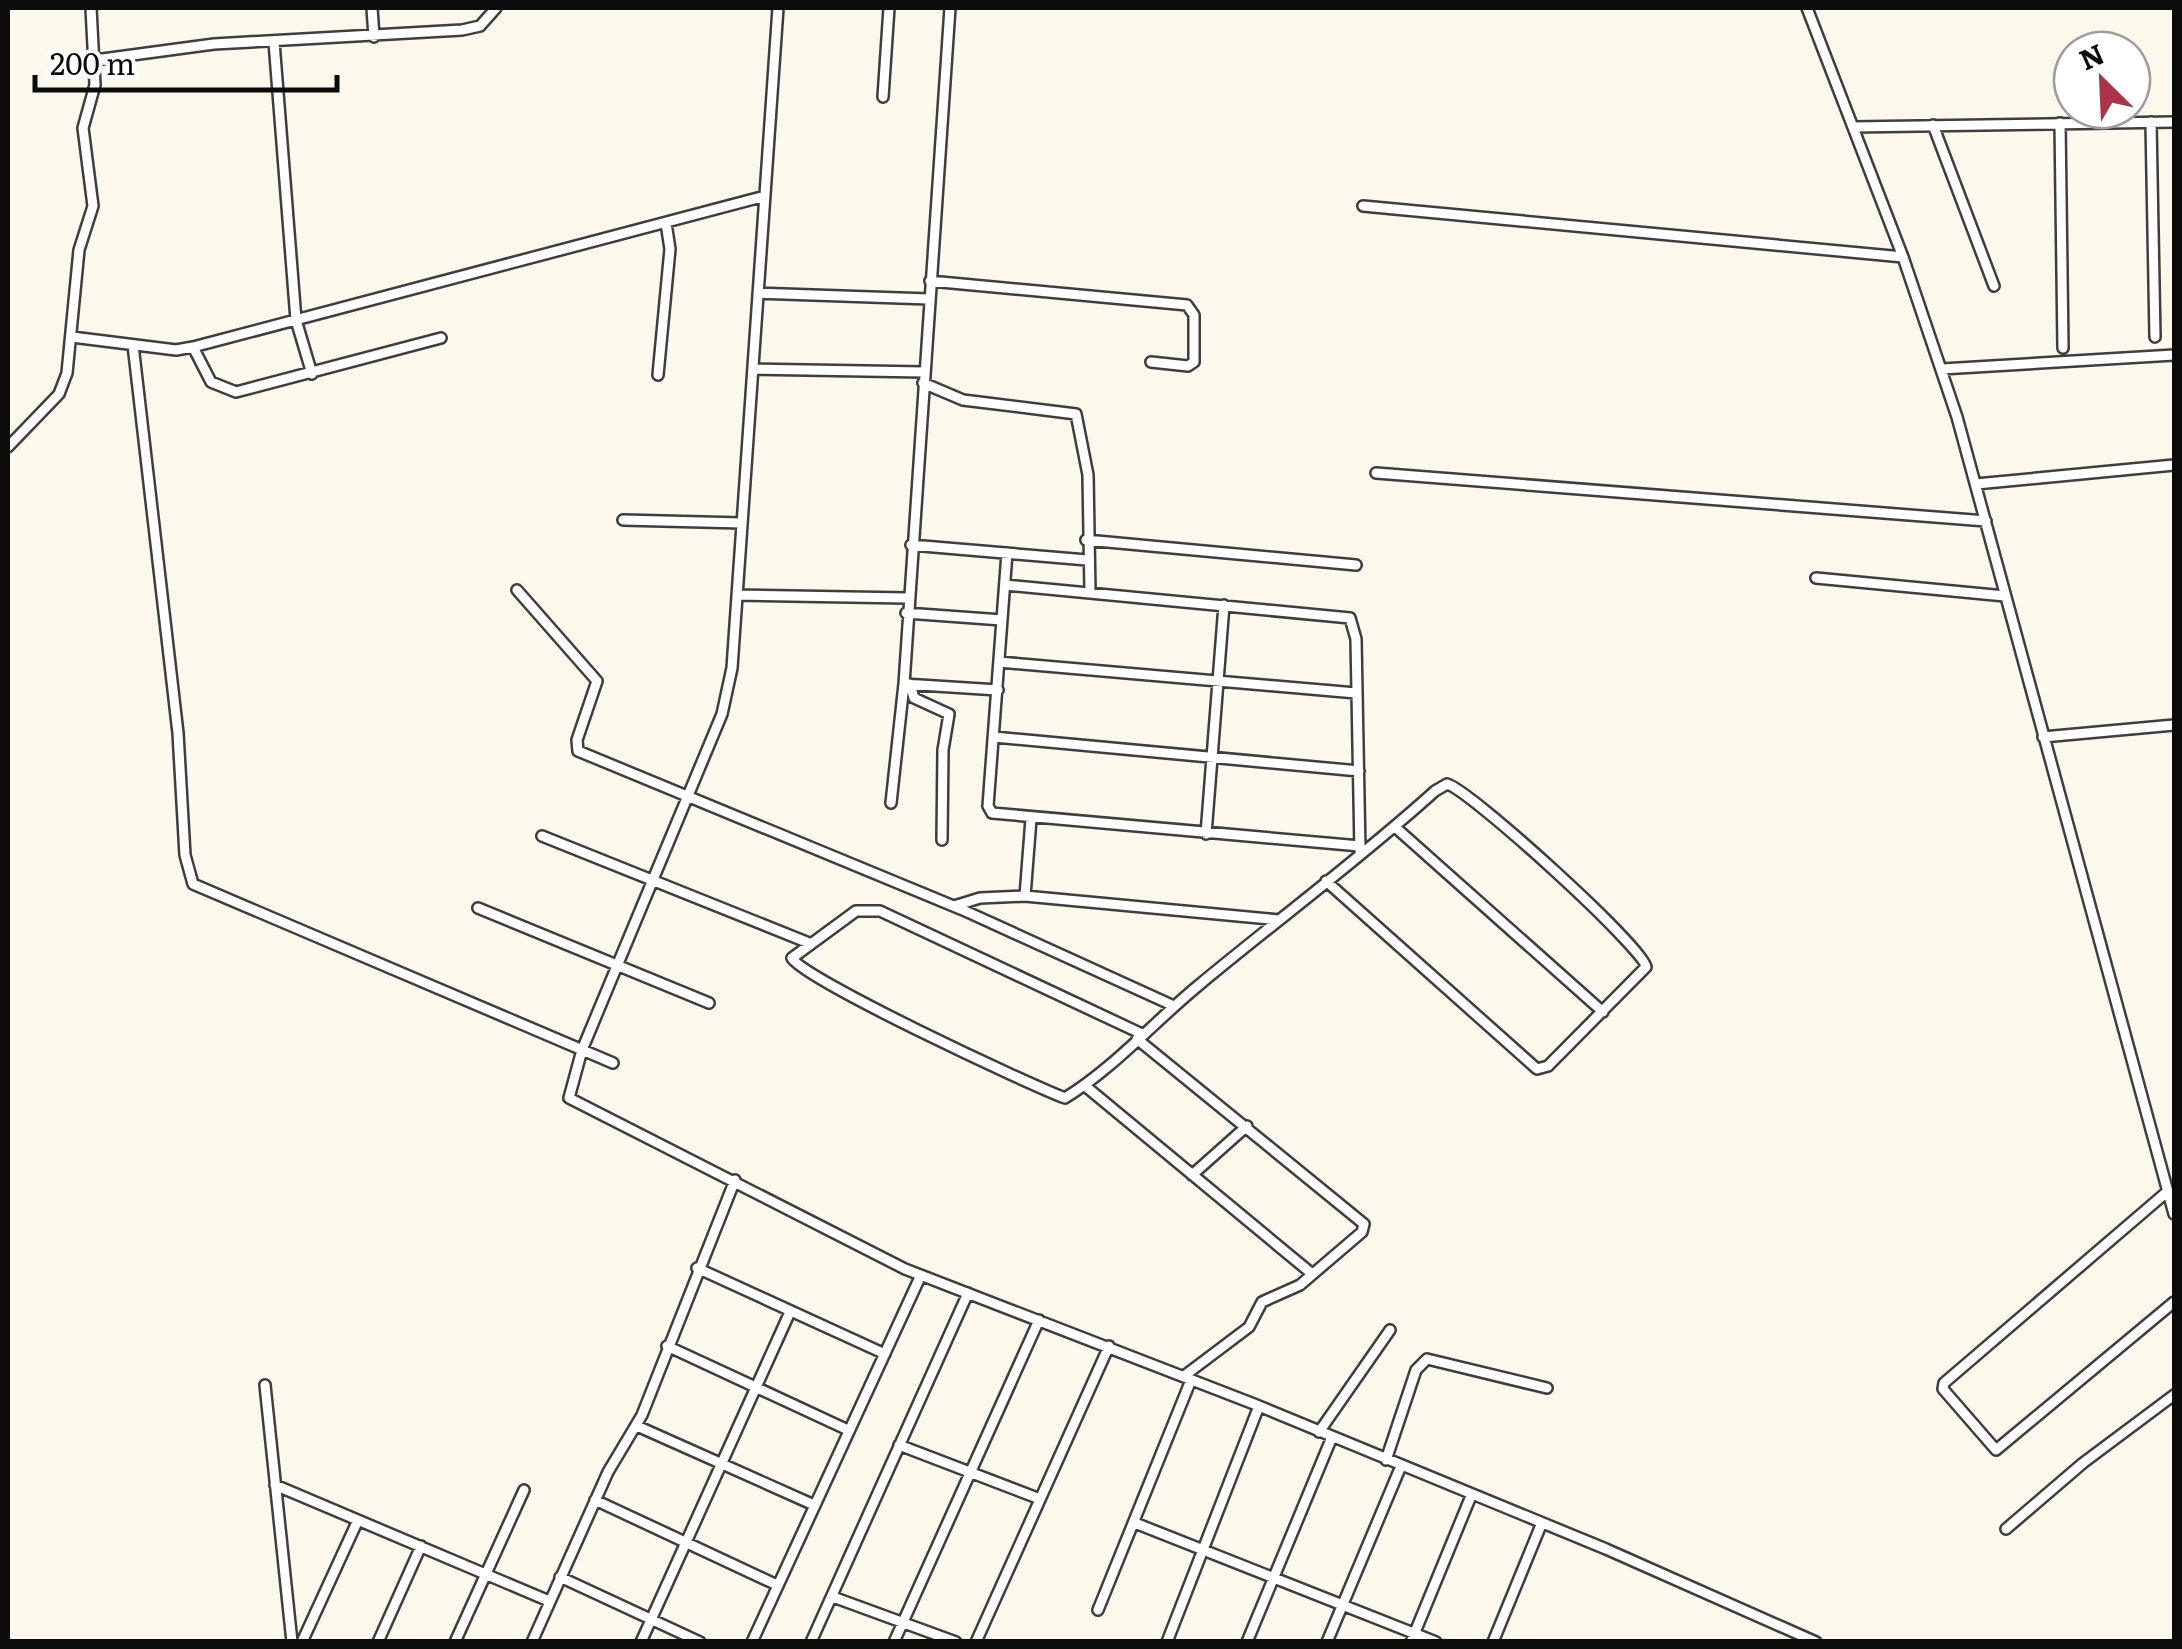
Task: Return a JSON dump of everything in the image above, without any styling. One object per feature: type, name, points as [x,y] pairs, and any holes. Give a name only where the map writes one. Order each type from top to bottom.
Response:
[{"type":"street","points":[[8,447],[59,394],[72,338],[79,250],[93,206],[83,128],[96,85],[91,8]]},
{"type":"street","points":[[372,8],[374,37]]},
{"type":"street","points":[[95,60],[214,44],[472,29],[486,22],[496,8]]},
{"type":"street","points":[[778,8],[732,668],[722,714],[582,1050],[570,1098],[921,1275],[1259,1406],[1816,1642]]},
{"type":"street","points":[[883,97],[889,8]]},
{"type":"street","points":[[890,803],[907,684],[906,613],[950,8]]},
{"type":"street","points":[[1807,8],[1903,256],[1942,369],[2174,1214]]},
{"type":"street","points":[[274,42],[296,320],[312,374]]},
{"type":"street","points":[[1853,127],[2052,123]]},
{"type":"street","points":[[1933,125],[1994,286]]},
{"type":"street","points":[[2060,130],[2063,348]]},
{"type":"street","points":[[2150,130],[2155,337]]},
{"type":"street","points":[[72,338],[176,350],[193,347],[765,196]]},
{"type":"street","points":[[1362,206],[1903,256]]},
{"type":"street","points":[[658,375],[670,249],[666,223]]},
{"type":"street","points":[[930,281],[1187,305],[1194,315],[1194,362],[1188,366],[1151,362]]},
{"type":"street","points":[[758,294],[929,299]]},
{"type":"street","points":[[193,347],[211,382],[222,390],[246,390],[441,338]]},
{"type":"street","points":[[133,346],[178,734],[185,855],[193,884],[613,1063]]},
{"type":"street","points":[[1942,369],[2174,354]]},
{"type":"street","points":[[753,369],[923,377],[963,400],[1076,414],[1088,474],[1086,540],[1090,592]]},
{"type":"street","points":[[1976,484],[2174,466]]},
{"type":"street","points":[[1376,473],[1986,521]]},
{"type":"street","points":[[623,520],[742,522]]},
{"type":"street","points":[[1086,540],[1356,564]]},
{"type":"street","points":[[911,545],[1087,560]]},
{"type":"street","points":[[1007,553],[989,810],[1031,819],[1360,850]]},
{"type":"street","points":[[1816,578],[2006,596]]},
{"type":"street","points":[[1005,586],[1350,618],[1354,623],[1360,850]]},
{"type":"street","points":[[517,590],[598,682],[577,740],[578,750],[954,906],[1174,1006]]},
{"type":"street","points":[[737,594],[907,598]]},
{"type":"street","points":[[1206,834],[1224,605]]},
{"type":"street","points":[[906,613],[1002,620]]},
{"type":"street","points":[[999,662],[1356,693]]},
{"type":"street","points":[[907,684],[998,690]]},
{"type":"street","points":[[907,684],[914,698],[949,714],[943,750],[942,840]]},
{"type":"street","points":[[2043,737],[2174,724]]},
{"type":"street","points":[[994,737],[1359,770]]},
{"type":"street","points":[[1098,1610],[1188,1378],[1249,1326],[1262,1302],[1300,1284],[1362,1232],[1364,1224],[1140,1036],[880,910],[856,911],[809,944],[793,961],[836,989],[1062,1097],[1084,1085],[1140,1036],[1174,1006],[1360,850],[1395,827],[1442,786],[1453,784],[1550,868],[1646,960],[1637,978],[1603,1012],[1548,1066],[1536,1069],[1326,881]]},
{"type":"street","points":[[1025,896],[1031,819]]},
{"type":"street","points":[[1395,827],[1603,1012]]},
{"type":"street","points":[[542,836],[809,944]]},
{"type":"street","points":[[954,906],[980,898],[1025,896],[1279,920]]},
{"type":"street","points":[[478,908],[709,1003]]},
{"type":"street","points":[[1084,1085],[1311,1273]]},
{"type":"street","points":[[1192,1175],[1247,1126]]},
{"type":"street","points":[[532,1642],[595,1500],[636,1426],[735,1180]]},
{"type":"street","points":[[2168,1191],[1944,1383],[1943,1389],[1996,1450],[2174,1302]]},
{"type":"street","points":[[697,1268],[884,1354]]},
{"type":"street","points":[[752,1642],[921,1275]]},
{"type":"street","points":[[811,1642],[968,1294]]},
{"type":"street","points":[[641,1642],[790,1312]]},
{"type":"street","points":[[894,1642],[1039,1320]]},
{"type":"street","points":[[1319,1432],[1390,1330]]},
{"type":"street","points":[[666,1346],[848,1430]]},
{"type":"street","points":[[976,1642],[1109,1346]]},
{"type":"street","points":[[1386,1460],[1416,1370],[1427,1359],[1547,1388]]},
{"type":"street","points":[[265,1386],[292,1642]]},
{"type":"street","points":[[2006,1529],[2084,1462],[2174,1395]]},
{"type":"street","points":[[1167,1642],[1259,1406]]},
{"type":"street","points":[[636,1426],[814,1505]]},
{"type":"street","points":[[1247,1642],[1332,1438]]},
{"type":"street","points":[[899,1445],[1040,1499]]},
{"type":"street","points":[[1327,1642],[1400,1466]]},
{"type":"street","points":[[275,1485],[549,1600]]},
{"type":"street","points":[[455,1642],[524,1490]]},
{"type":"street","points":[[1413,1637],[1471,1496]]},
{"type":"street","points":[[595,1500],[777,1585]]},
{"type":"street","points":[[302,1642],[358,1520]]},
{"type":"street","points":[[1134,1523],[1413,1637],[1436,1642]]},
{"type":"street","points":[[1494,1642],[1541,1524]]},
{"type":"street","points":[[378,1642],[421,1546]]},
{"type":"street","points":[[560,1577],[700,1642]]},
{"type":"street","points":[[834,1597],[956,1642]]}]
